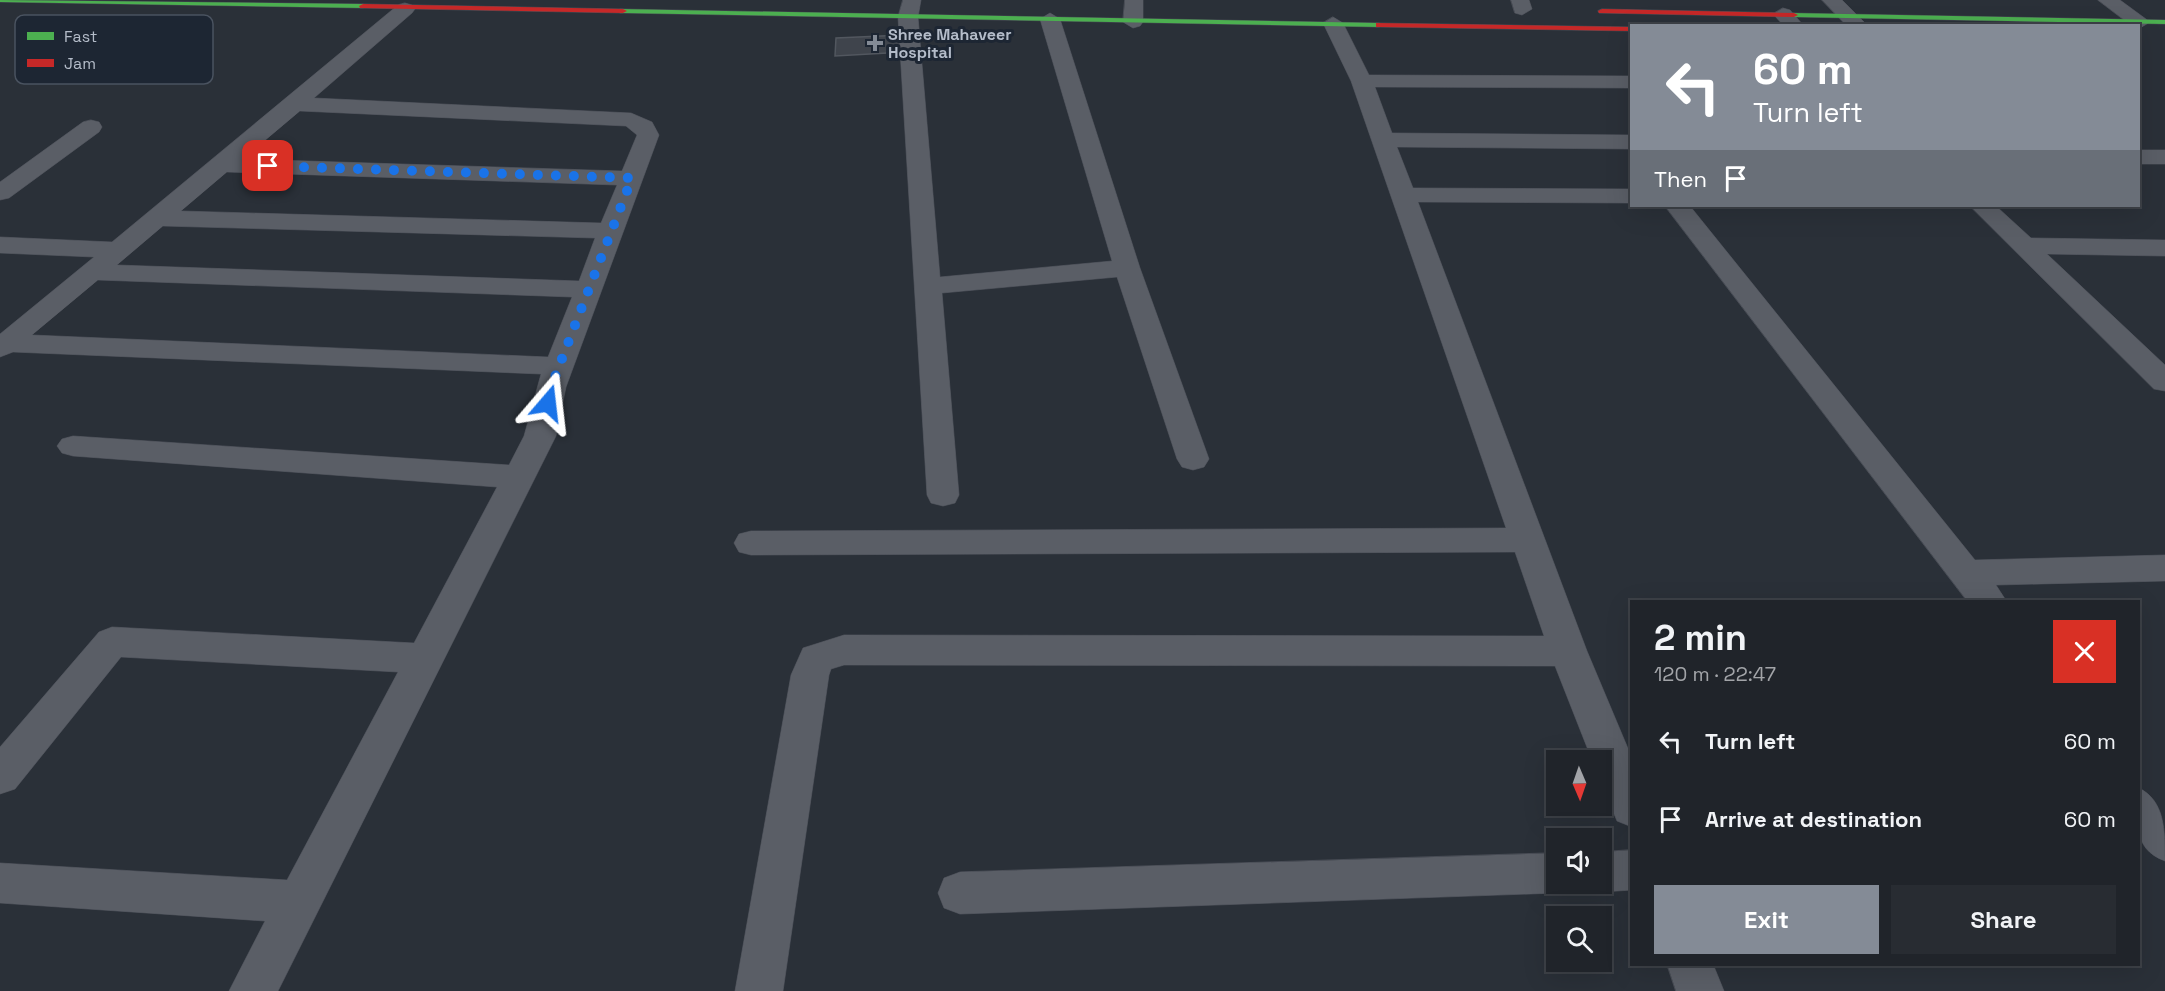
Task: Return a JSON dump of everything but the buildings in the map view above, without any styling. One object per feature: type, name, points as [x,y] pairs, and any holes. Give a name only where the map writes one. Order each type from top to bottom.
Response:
[{"type":"street","points":[[0,0],[405,9],[910,8],[1050,19],[1134,6],[1332,23],[1630,29]]},
{"type":"street","points":[[1831,0],[1853,21]]},
{"type":"street","points":[[2108,0],[2140,22]]},
{"type":"street","points":[[910,8],[943,495]]},
{"type":"street","points":[[3,345],[295,104],[405,9]]},
{"type":"street","points":[[1582,10],[1789,20],[2165,22]]},
{"type":"street","points":[[1050,19],[1127,268],[1193,459]]},
{"type":"street","points":[[1332,23],[1362,81],[1401,195],[1568,651],[1630,803]]},
{"type":"street","points":[[1362,81],[1630,82]]},
{"type":"street","points":[[253,991],[540,436],[551,387],[648,135],[644,127],[631,120],[295,104]]},
{"type":"street","points":[[0,193],[91,127]]},
{"type":"street","points":[[1383,141],[1630,142]]},
{"type":"street","points":[[2140,157],[2165,157]]},
{"type":"street","points":[[222,165],[632,178]]},
{"type":"street","points":[[1401,195],[1630,196]]},
{"type":"street","points":[[1678,207],[1988,600]]},
{"type":"street","points":[[1983,207],[2023,246],[2154,360],[2165,382]]},
{"type":"street","points":[[156,218],[612,231]]},
{"type":"street","points":[[0,245],[117,250]]},
{"type":"street","points":[[2023,246],[2165,248]]},
{"type":"street","points":[[928,286],[1127,268]]},
{"type":"street","points":[[90,272],[589,289]]},
{"type":"street","points":[[3,345],[559,366]]},
{"type":"street","points":[[73,446],[518,477]]},
{"type":"street","points":[[751,543],[1528,540]]},
{"type":"street","points":[[1968,573],[2165,568]]},
{"type":"street","points":[[0,776],[112,642],[425,658]]},
{"type":"street","points":[[759,991],[810,675],[816,659],[844,650],[1568,651]]},
{"type":"street","points":[[2140,808],[2165,842]]},
{"type":"street","points":[[1612,871],[1630,870]]},
{"type":"street","points":[[960,893],[1546,873]]},
{"type":"street","points":[[0,884],[298,902]]},
{"type":"street","points":[[1691,966],[1700,991]]},
{"type":"traffic: fast","points":[[0,0],[363,6]]},
{"type":"traffic: fast","points":[[623,11],[1379,25]]},
{"type":"traffic: fast","points":[[1794,15],[2165,22]]},
{"type":"traffic: jam","points":[[363,6],[623,11]]},
{"type":"traffic: jam","points":[[1602,11],[1794,15]]},
{"type":"traffic: jam","points":[[1379,25],[1630,29]]},
{"type":"place","name":"Shree Mahaveer Hospital","points":[[875,43]]},
{"type":"route","points":[[268,166],[632,178],[551,387],[548,403]]}]
